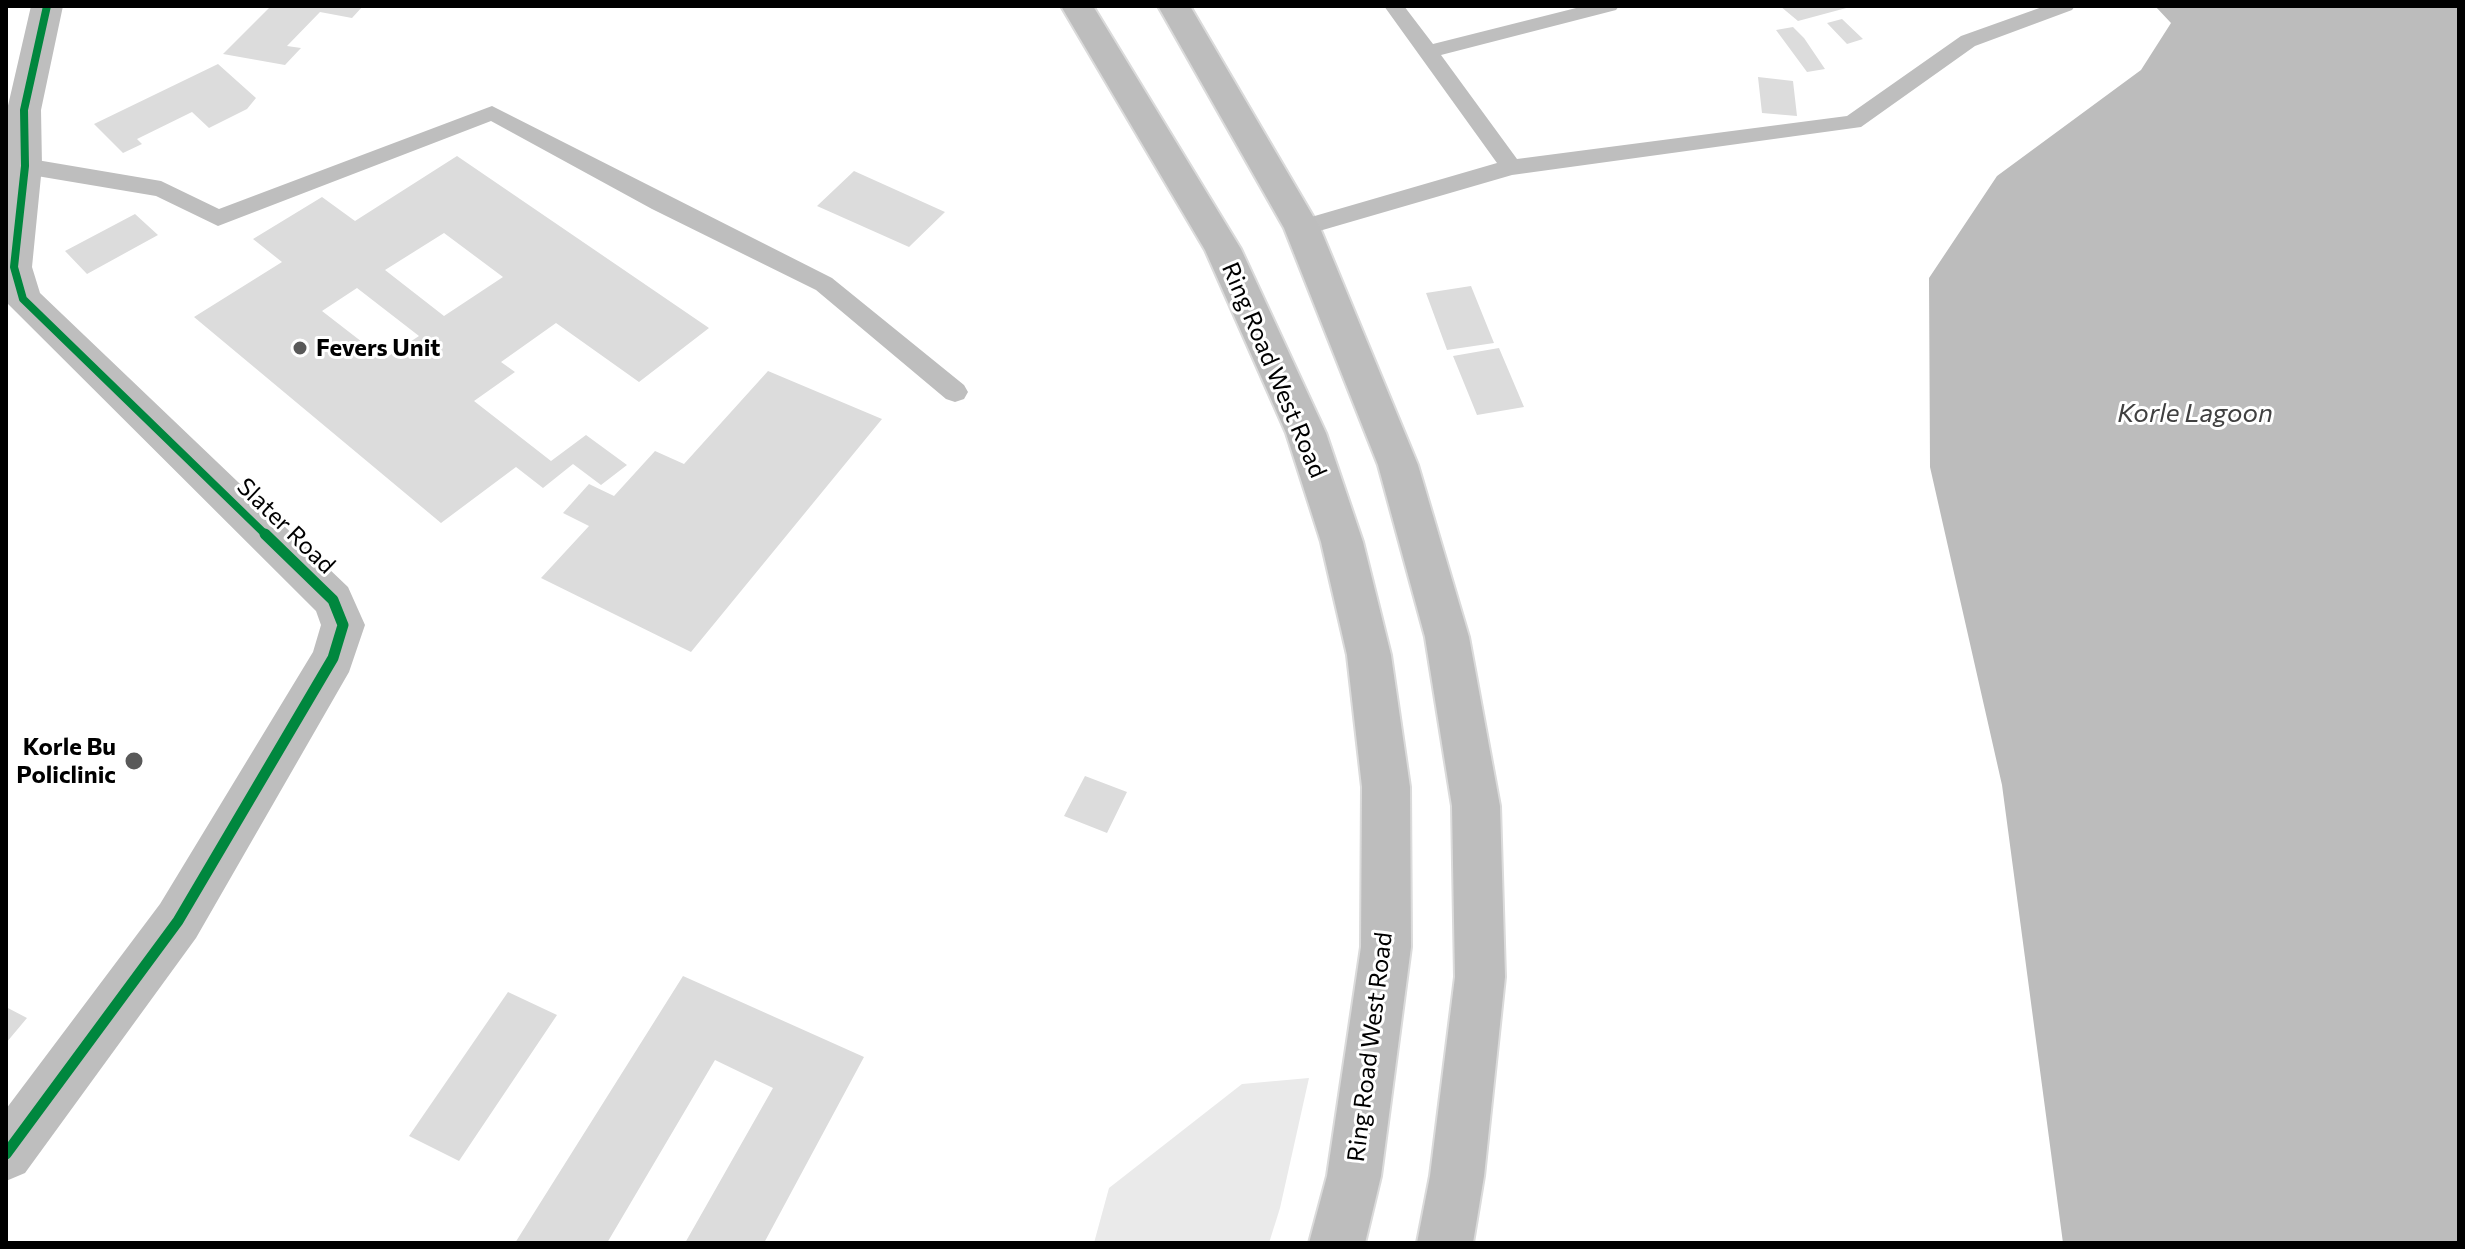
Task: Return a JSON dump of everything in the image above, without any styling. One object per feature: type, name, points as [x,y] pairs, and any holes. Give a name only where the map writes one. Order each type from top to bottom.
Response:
[{"type":"main road","name":"Ring Road West Road","points":[[1077,6],[1223,249],[1306,433],[1342,542],[1369,655],[1386,787],[1386,947],[1354,1176],[1337,1243]]},
{"type":"main road","points":[[1174,6],[1302,228],[1398,465],[1447,637],[1476,806],[1480,977],[1457,1176],[1445,1243]]},
{"type":"street","name":"Slater Road","points":[[6,1154],[178,921],[333,658],[343,625],[333,600],[23,299],[14,267],[25,166],[15,111],[47,6]]},
{"type":"lane","points":[[1394,6],[1511,167]]},
{"type":"lane","points":[[1428,52],[1609,6]]},
{"type":"lane","points":[[1302,228],[1511,167],[1853,122],[1968,41],[2065,6]]},
{"type":"lane","points":[[25,166],[161,189],[218,218],[492,113],[660,203],[824,284],[955,392]]},
{"type":"shaded area","points":[[1309,1078],[1280,1208],[1269,1243],[1094,1243],[1109,1188],[1242,1084]]},
{"type":"water","name":"Korle Lagoon","points":[[2155,6],[2459,6],[2459,1243],[2063,1243],[2002,785],[1930,467],[1929,278],[1997,176],[2141,70],[2171,23]]},
{"type":"building","points":[[271,6],[363,6],[352,18],[320,12],[287,46],[301,48],[285,65],[223,54]]},
{"type":"building","points":[[1780,6],[1850,6],[1850,7],[1798,21]]},
{"type":"building","points":[[1842,19],[1863,39],[1847,44],[1827,23]]},
{"type":"building","points":[[1793,27],[1825,69],[1807,72],[1776,30]]},
{"type":"building","points":[[218,64],[256,98],[247,109],[209,128],[192,112],[137,139],[142,144],[123,153],[94,124]]},
{"type":"building","points":[[1758,77],[1793,81],[1797,116],[1762,113]]},
{"type":"building","name":"Fevers Unit","points":[[457,156],[709,328],[639,382],[556,323],[501,362],[515,372],[474,401],[551,461],[586,435],[627,465],[601,485],[573,464],[543,488],[516,467],[441,523],[194,317],[282,262],[253,239],[322,197],[355,221]],"holes":[[[444,233],[503,277],[444,316],[385,270]],[[357,288],[419,336],[384,359],[322,311]]]},
{"type":"building","points":[[854,171],[945,212],[909,247],[817,206]]},
{"type":"building","points":[[135,214],[158,235],[87,274],[65,251]]},
{"type":"building","points":[[1471,286],[1494,343],[1447,350],[1426,293]]},
{"type":"building","points":[[1499,348],[1524,407],[1477,415],[1453,356]]},
{"type":"building","points":[[768,371],[882,419],[691,652],[541,578],[589,526],[563,513],[589,484],[614,496],[655,451],[684,464]]},
{"type":"building","points":[[1085,776],[1127,792],[1107,833],[1064,816]]},
{"type":"building","points":[[683,976],[864,1057],[764,1243],[685,1243],[773,1088],[715,1060],[607,1243],[515,1243]]},
{"type":"building","points":[[508,992],[557,1015],[459,1161],[409,1136]]},
{"type":"building","points":[[6,1007],[27,1018],[6,1043]]},
{"type":"cycle path","points":[[6,1154],[178,921],[333,658],[343,625],[333,600],[23,299],[14,267],[25,166],[24,110],[47,6]]},
{"type":"place","name":"Fevers Unit","points":[[300,348]]},
{"type":"place","name":"Korle Bu Policlinic","points":[[134,761]]}]
